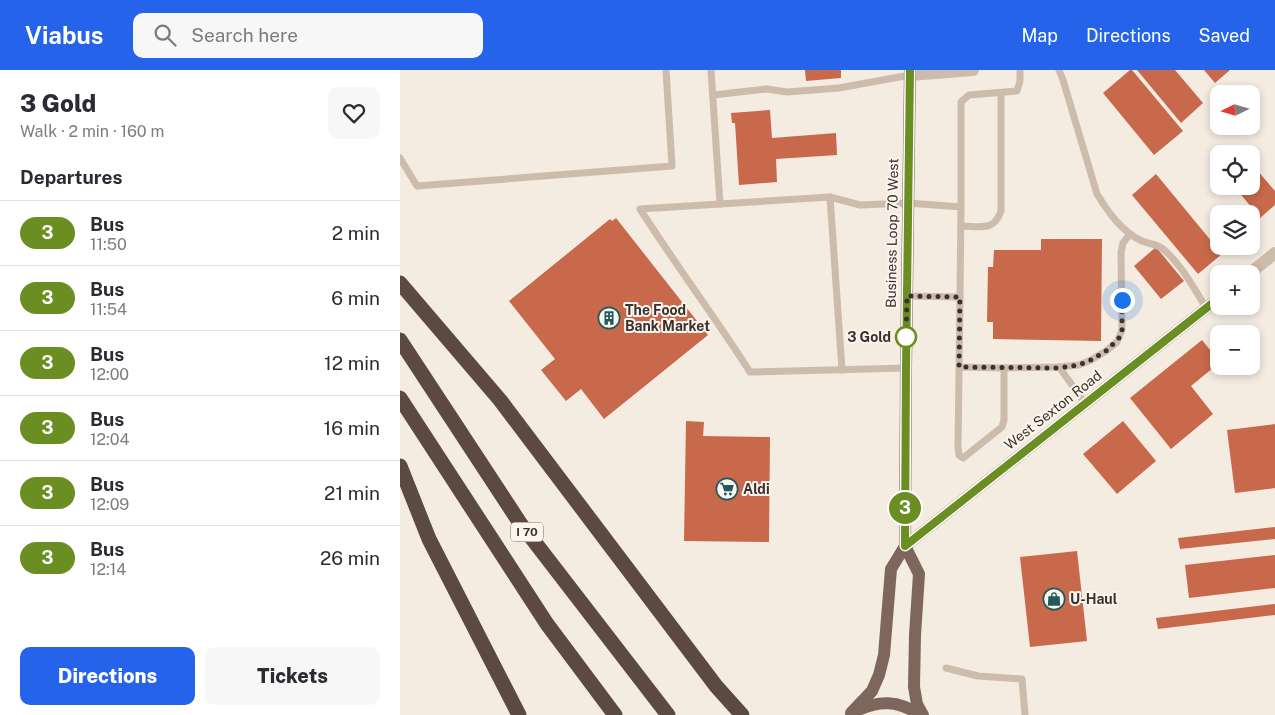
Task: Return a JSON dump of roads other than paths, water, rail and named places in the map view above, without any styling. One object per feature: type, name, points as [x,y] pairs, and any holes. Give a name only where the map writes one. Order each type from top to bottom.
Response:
[{"type":"highway","points":[[400,283],[500,400],[716,686],[742,715]]},
{"type":"highway","name":"I 70","points":[[400,340],[520,523],[668,715]]},
{"type":"highway","name":"I 70","points":[[400,398],[547,624],[615,715]]},
{"type":"highway","points":[[400,466],[429,539],[518,715]]},
{"type":"main road","name":"Business Loop 70 West","points":[[910,72],[905,546],[919,574],[914,686],[917,704],[922,715]]},
{"type":"main road","points":[[850,714],[872,691],[879,674],[884,655],[891,569],[905,546]]},
{"type":"main road","points":[[850,714],[869,705],[889,703],[909,708],[922,715]]},
{"type":"street","points":[[910,72],[972,70]]},
{"type":"street","points":[[1260,265],[1275,253]]},
{"type":"street","name":"West Sexton Road","points":[[905,546],[1210,305]]},
{"type":"lane","points":[[400,158],[417,186],[672,166],[666,70]]},
{"type":"lane","points":[[711,70],[720,204]]},
{"type":"lane","points":[[1004,368],[1004,420],[1002,427],[963,458],[959,455],[958,447],[961,226],[960,107],[961,102],[969,95],[1017,91],[1020,81],[1020,70]]},
{"type":"lane","points":[[1059,70],[1064,80],[1097,194],[1111,215],[1130,234],[1166,251],[1184,273],[1206,308]]},
{"type":"lane","points":[[713,95],[767,89],[787,92],[839,88],[910,72]]},
{"type":"lane","points":[[961,226],[995,224],[1001,211],[1001,93]]},
{"type":"lane","points":[[906,368],[750,372],[640,209],[830,197],[860,204],[908,203],[961,206]]},
{"type":"lane","points":[[830,197],[842,370]]},
{"type":"lane","points":[[959,367],[1059,368],[1079,365],[1106,351],[1120,337],[1122,320],[1121,252],[1123,243],[1130,234]]},
{"type":"lane","points":[[907,296],[960,297]]},
{"type":"lane","points":[[1059,368],[1085,403]]},
{"type":"lane","points":[[946,668],[978,676],[1022,679],[1025,715]]},
{"type":"place","name":"The Food Bank Market","points":[[609,318]]},
{"type":"place","name":"3 Gold","points":[[906,337]]},
{"type":"place","name":"Aldi","points":[[727,489]]},
{"type":"place","name":"U-Haul","points":[[1054,599]]}]
